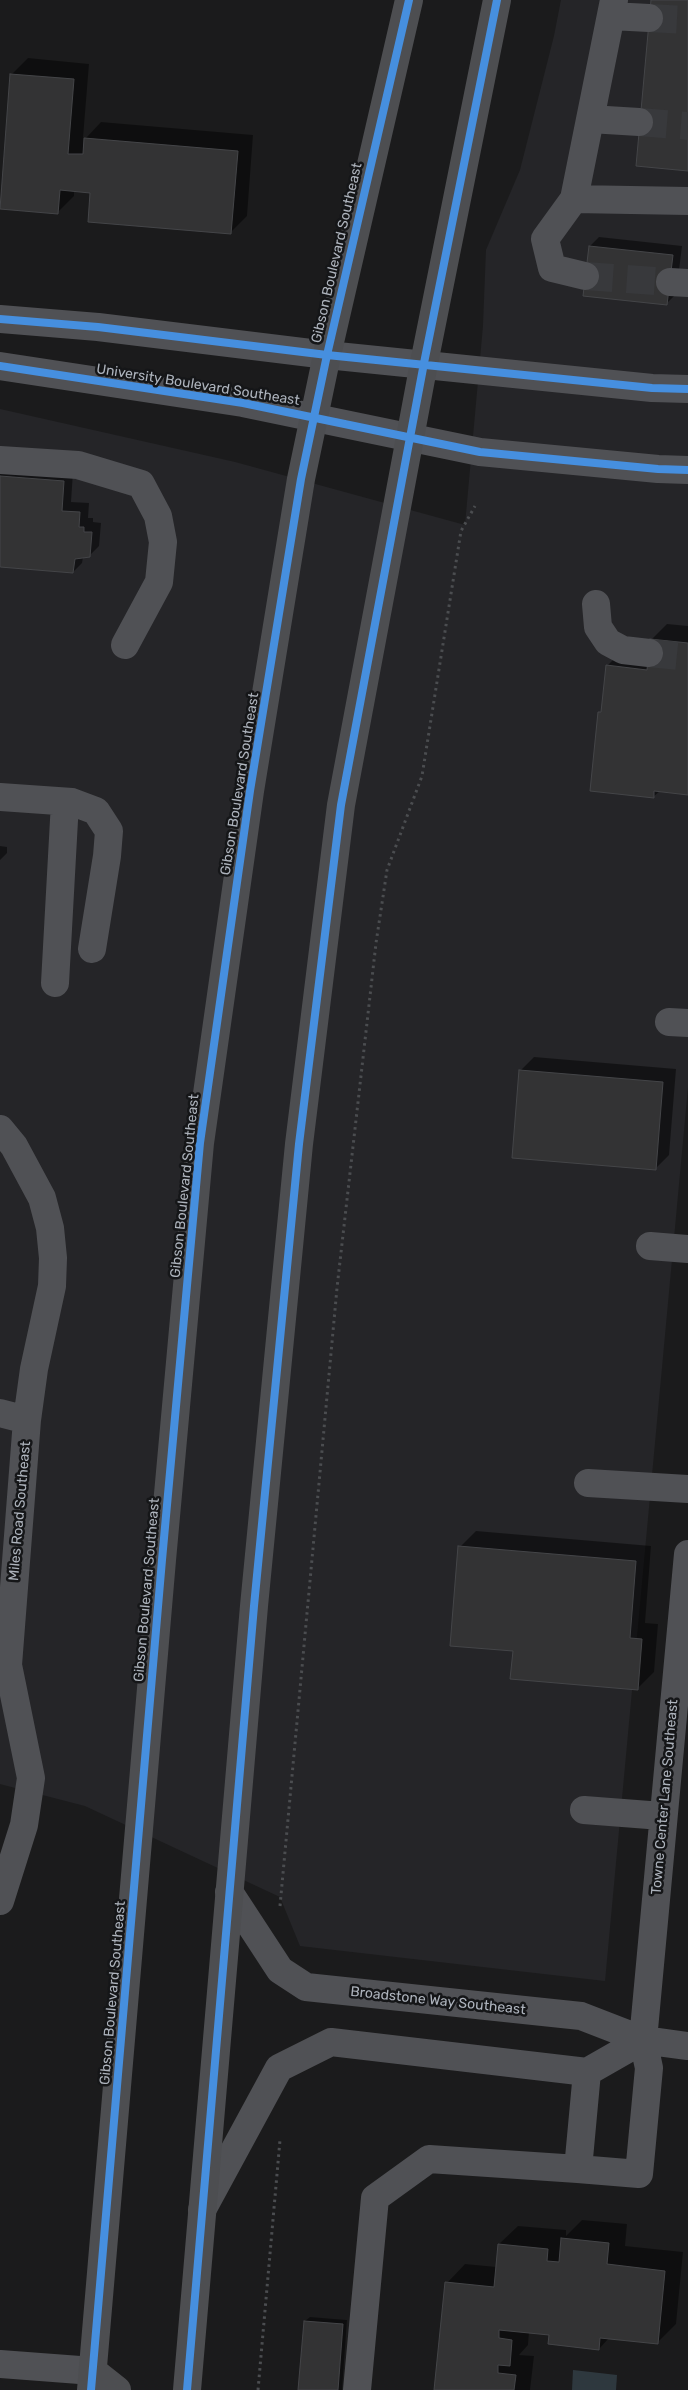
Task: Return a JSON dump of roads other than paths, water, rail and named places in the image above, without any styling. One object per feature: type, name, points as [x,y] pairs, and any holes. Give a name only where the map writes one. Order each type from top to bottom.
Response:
[{"type":"main road","name":"Gibson Boulevard Southeast","points":[[92,2381],[200,1143],[250,791],[313,417],[409,0]]},
{"type":"main road","points":[[187,2390],[254,1606],[301,1125],[341,805],[424,363],[497,0]]},
{"type":"main road","points":[[92,2381],[117,2390]]},
{"type":"street","points":[[585,276],[552,268],[545,239],[574,199],[613,8],[649,18]]},
{"type":"street","points":[[590,119],[639,122]]},
{"type":"street","points":[[574,199],[688,201]]},
{"type":"street","points":[[0,318],[98,327],[327,355],[424,363],[652,388],[688,389]]},
{"type":"street","name":"University Boulevard Southeast","points":[[0,366],[243,403],[480,452],[658,469],[688,470]]},
{"type":"street","points":[[0,460],[78,465],[141,484],[158,516],[163,542],[160,582],[125,645]]},
{"type":"street","points":[[596,604],[598,627],[608,642],[623,650],[649,653]]},
{"type":"street","points":[[0,797],[65,802],[96,811],[108,831],[107,856],[92,949]]},
{"type":"street","points":[[55,983],[65,802]]},
{"type":"street","name":"Miles Road Southeast","points":[[0,1130],[14,1146],[42,1198],[50,1228],[53,1258],[52,1286],[34,1369],[27,1420],[8,1665],[8,1712],[31,1778],[24,1825],[0,1901]]},
{"type":"street","points":[[650,1246],[688,1249]]},
{"type":"street","points":[[0,1412],[27,1420]]},
{"type":"street","points":[[588,1483],[688,1489]]},
{"type":"street","name":"Towne Center Lane Southeast","points":[[358,2390],[375,2198],[429,2159],[639,2174],[649,2068],[643,2040],[662,1816],[688,1554]]},
{"type":"street","points":[[584,1810],[662,1816]]},
{"type":"street","name":"Broadstone Way Southeast","points":[[230,1892],[280,1970],[306,1987],[581,2016],[643,2040],[688,2046]]},
{"type":"street","points":[[202,2210],[279,2068],[331,2042],[587,2072],[643,2040]]},
{"type":"street","points":[[578,2169],[587,2072]]},
{"type":"street","points":[[0,2364],[92,2381]]},
{"type":"tunnel","points":[[649,18],[688,20]]},
{"type":"tunnel","points":[[639,122],[688,126]]},
{"type":"tunnel","points":[[585,276],[670,282]]},
{"type":"tunnel","points":[[649,653],[688,657]]}]
